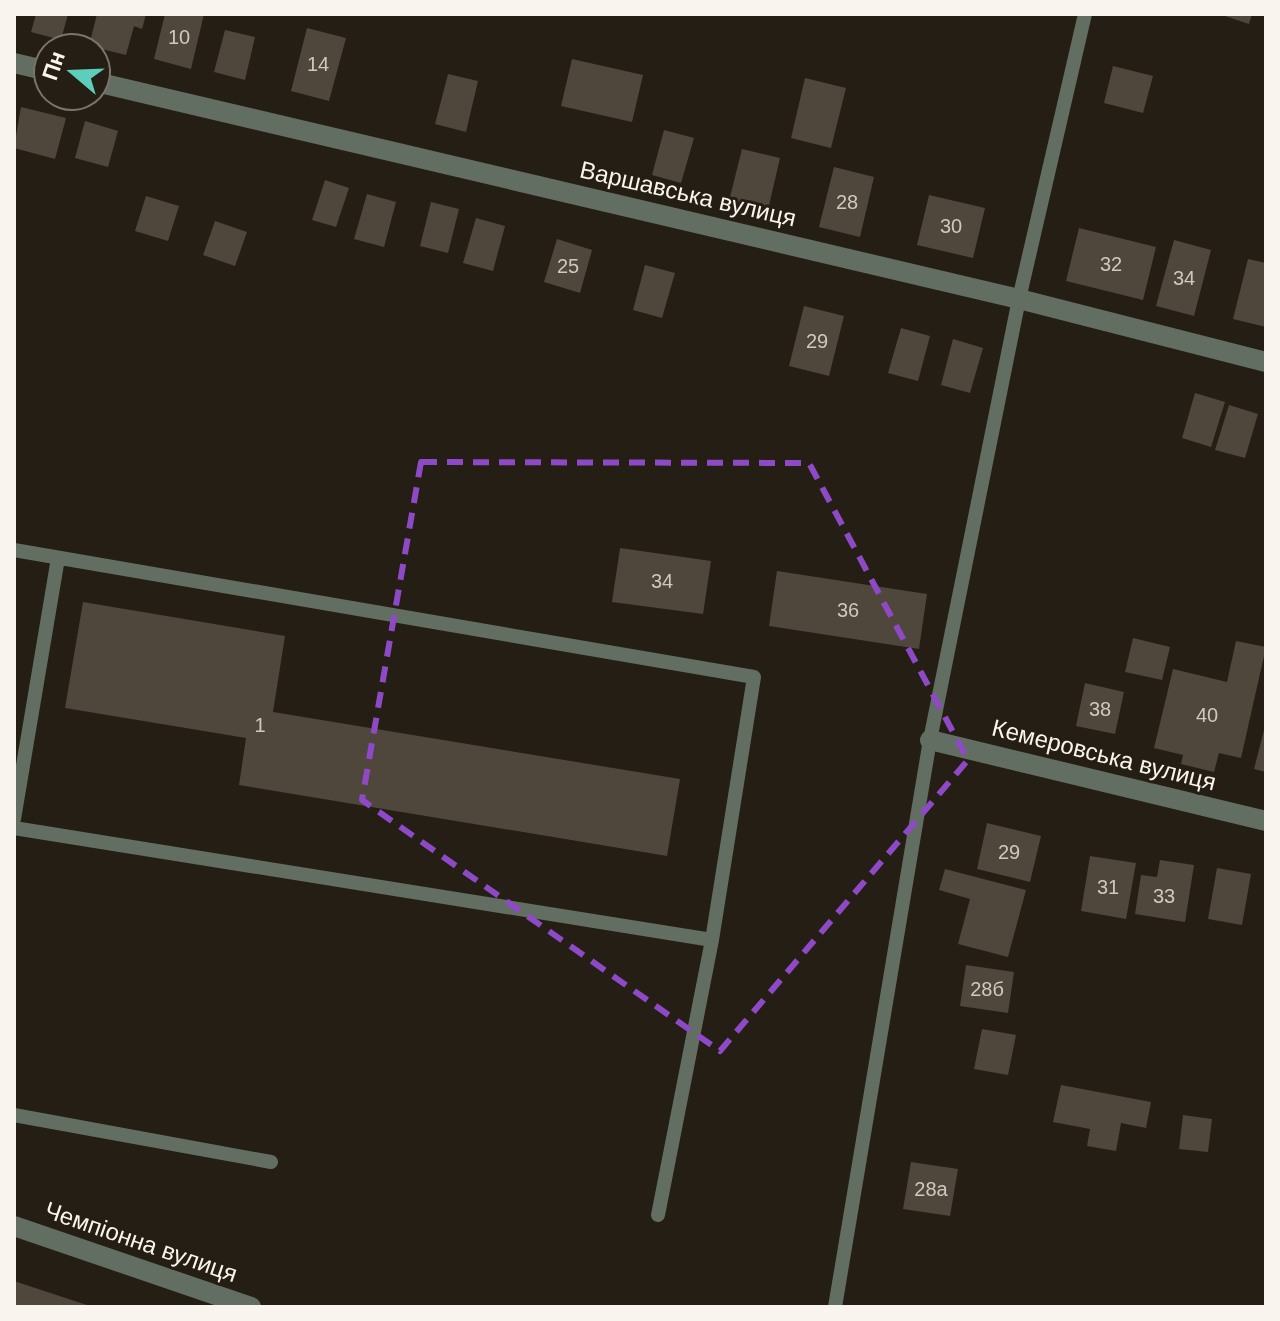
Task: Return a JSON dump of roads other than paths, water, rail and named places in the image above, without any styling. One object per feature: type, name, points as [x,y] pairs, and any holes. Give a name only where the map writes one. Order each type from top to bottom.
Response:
[{"type":"street","name":"Варшавська вулиця","points":[[112,86],[1019,299],[1266,362]]},
{"type":"street","name":"Кемеровська вулиця","points":[[930,740],[1266,821]]},
{"type":"street","name":"Чемпіонна вулиця","points":[[14,1226],[251,1307]]},
{"type":"lane","points":[[835,1307],[930,740],[1019,299],[1085,14]]},
{"type":"lane","points":[[14,550],[754,677],[712,940],[658,1215]]},
{"type":"lane","points":[[14,819],[58,558]]},
{"type":"lane","points":[[14,828],[712,940]]},
{"type":"lane","points":[[14,1115],[271,1162]]}]
